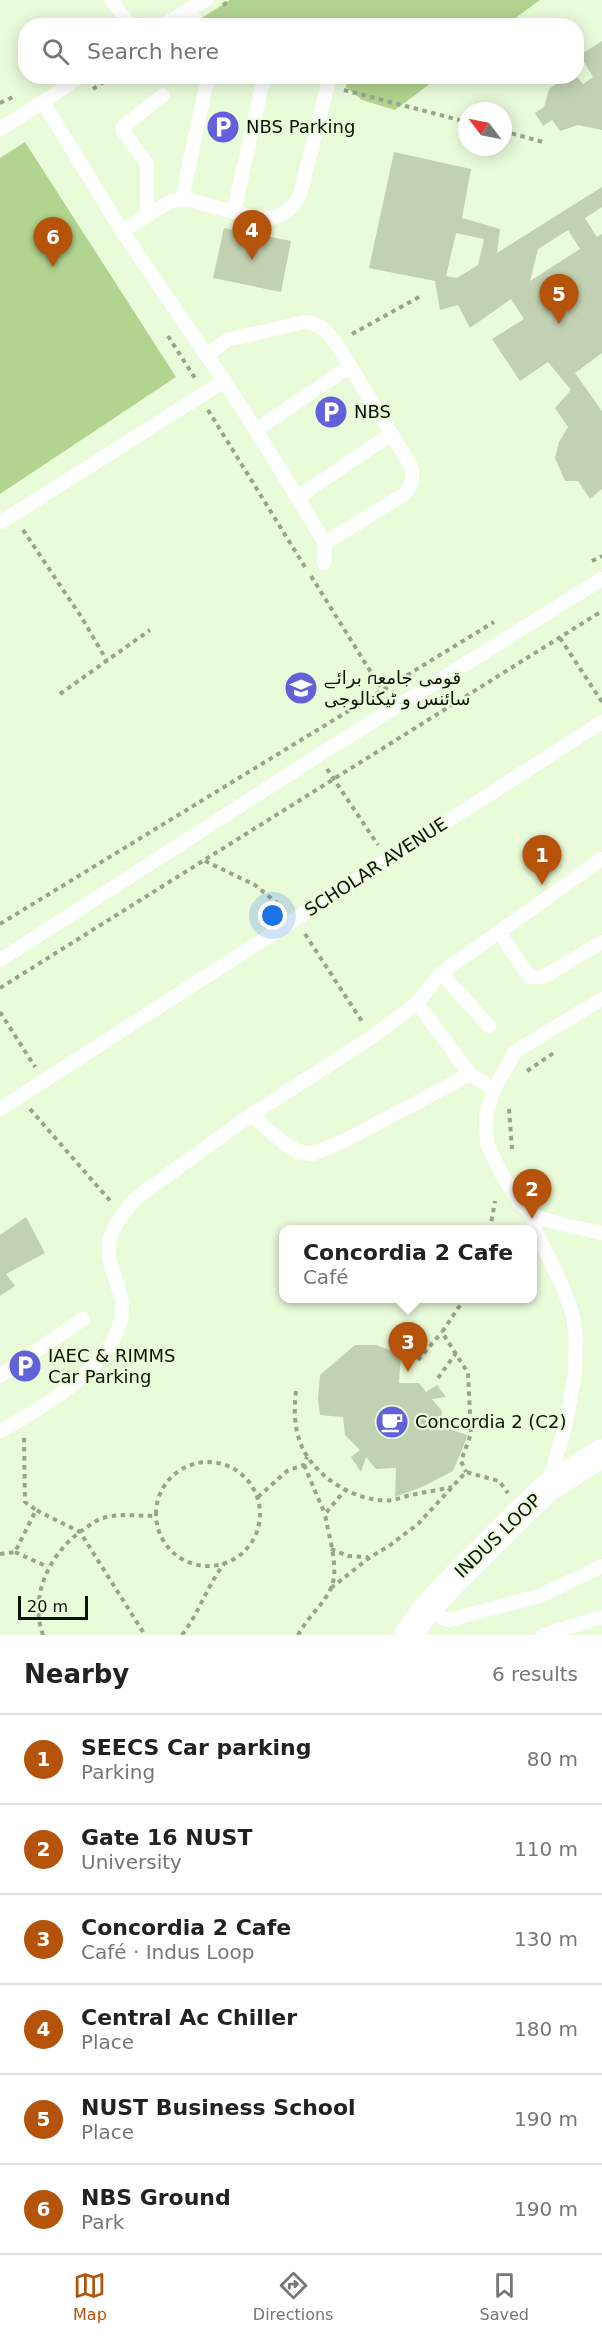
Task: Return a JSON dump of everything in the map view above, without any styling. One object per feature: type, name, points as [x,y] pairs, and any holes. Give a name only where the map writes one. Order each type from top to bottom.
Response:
[{"type":"street","name":"INDUS LOOP","points":[[408,1635],[425,1611],[522,1512],[546,1490],[602,1453]]},
{"type":"lane","points":[[111,0],[125,18]]},
{"type":"lane","points":[[176,18],[206,0]]},
{"type":"lane","points":[[189,11],[194,18]]},
{"type":"lane","points":[[0,129],[69,84]]},
{"type":"lane","points":[[182,199],[206,84]]},
{"type":"lane","points":[[234,211],[262,84]]},
{"type":"lane","points":[[122,231],[171,201],[182,199],[272,218],[289,209],[300,195],[328,84]]},
{"type":"lane","points":[[147,215],[147,164],[123,131],[123,127],[163,95]]},
{"type":"lane","points":[[43,102],[122,231],[224,381],[298,497],[325,543],[324,563]]},
{"type":"lane","points":[[206,356],[227,340],[304,322],[314,322],[323,328],[336,343],[411,466],[414,475],[405,494],[325,543]]},
{"type":"lane","points":[[256,430],[350,366]]},
{"type":"lane","points":[[0,524],[224,381]]},
{"type":"lane","points":[[298,497],[391,434]]},
{"type":"lane","points":[[0,960],[319,755],[602,579]]},
{"type":"lane","name":"SCHOLAR AVENUE","points":[[0,1109],[602,722]]},
{"type":"lane","points":[[0,1431],[22,1419],[82,1377],[110,1345],[118,1330],[122,1310],[120,1287],[109,1255],[109,1241],[122,1214],[136,1198],[251,1115],[372,1036],[417,1003],[441,973],[602,859]]},
{"type":"lane","points":[[499,932],[531,976],[543,977],[602,942]]},
{"type":"lane","points":[[441,973],[489,1026]]},
{"type":"lane","points":[[602,999],[516,1051],[494,1089],[486,1114],[487,1144],[519,1202],[533,1215],[556,1223],[602,1233]]},
{"type":"lane","points":[[417,1003],[470,1074],[494,1089]]},
{"type":"lane","points":[[251,1115],[298,1152],[312,1154],[334,1146],[470,1074]]},
{"type":"lane","points":[[533,1215],[535,1225]]},
{"type":"lane","points":[[537,1234],[562,1285],[573,1315],[576,1338],[575,1373],[565,1427],[546,1490]]},
{"type":"lane","points":[[0,1376],[83,1319]]},
{"type":"lane","points":[[425,1611],[448,1620],[540,1596],[602,1566]]},
{"type":"lane","points":[[543,1635],[602,1617]]},
{"type":"path","points":[[339,84],[458,119]]},
{"type":"path","points":[[512,133],[543,142]]},
{"type":"path","points":[[336,343],[421,296]]},
{"type":"path","points":[[0,924],[382,690],[206,407]]},
{"type":"path","points":[[20,525],[82,618],[106,661]]},
{"type":"path","points":[[0,988],[602,611]]},
{"type":"path","points":[[60,694],[150,630]]},
{"type":"path","points":[[560,638],[602,702]]},
{"type":"path","points":[[319,755],[387,859]]},
{"type":"path","points":[[205,860],[255,885],[295,920],[372,1036]]},
{"type":"path","points":[[0,1012],[44,1081]]},
{"type":"path","points":[[522,1075],[563,1046]]},
{"type":"path","points":[[21,1096],[30,1110],[122,1214]]},
{"type":"path","points":[[511,1101],[508,1112],[514,1154]]},
{"type":"path","points":[[418,1360],[442,1332],[462,1303]]},
{"type":"path","points":[[442,1332],[468,1373],[471,1390],[471,1434],[461,1461],[466,1473]]},
{"type":"path","points":[[438,1378],[456,1353]]},
{"type":"path","points":[[296,1391],[295,1426],[300,1444],[307,1456],[327,1478],[345,1490],[360,1496],[393,1500],[453,1487]]},
{"type":"path","points":[[22,1419],[25,1502],[80,1532],[145,1635]]},
{"type":"path","points":[[307,1456],[304,1465],[325,1514],[335,1566],[331,1588]]},
{"type":"path","points":[[198,1462],[217,1462],[234,1468],[249,1481],[258,1497],[260,1514],[258,1530],[250,1544],[239,1556],[224,1564],[205,1566],[186,1562],[171,1551],[160,1535],[155,1516],[157,1498],[166,1481],[181,1469],[198,1462]]},
{"type":"path","points":[[258,1497],[287,1471],[304,1465]]},
{"type":"path","points":[[298,1635],[306,1620],[331,1588],[418,1524],[466,1473]]},
{"type":"path","points":[[466,1473],[499,1481],[522,1512]]},
{"type":"path","points":[[325,1514],[345,1490]]},
{"type":"path","points":[[15,1552],[36,1510]]},
{"type":"path","points":[[43,1635],[38,1621],[38,1600],[48,1567],[60,1551],[80,1532],[102,1518],[128,1515],[155,1516]]},
{"type":"path","points":[[331,1549],[348,1556],[369,1558]]},
{"type":"path","points":[[0,1554],[15,1552],[48,1567]]},
{"type":"path","points":[[182,1635],[193,1620],[210,1582],[224,1564]]},
{"type":"green space","points":[[230,0],[540,0],[516,18],[202,18]]},
{"type":"green space","points":[[346,84],[430,84],[395,110],[362,100],[346,87]]},
{"type":"green space","points":[[25,142],[176,377],[0,494],[0,158]]},
{"type":"building","points":[[602,41],[602,130],[578,125],[560,131],[552,120],[543,126],[535,113],[544,107],[549,89],[556,84],[584,84],[593,77],[584,62],[584,52]]},
{"type":"building","points":[[394,152],[471,169],[462,218],[500,229],[497,253],[602,187],[602,207],[585,218],[597,237],[602,234],[602,353],[575,373],[602,411],[602,489],[590,499],[578,481],[565,481],[555,458],[559,442],[568,427],[555,408],[571,390],[548,362],[520,381],[492,339],[524,319],[511,299],[470,328],[458,305],[440,310],[435,281],[369,268]],"holes":[[[568,230],[580,249],[530,281],[538,249]],[[456,233],[484,239],[478,265],[457,278],[446,276]]]},
{"type":"building","points":[[224,228],[291,241],[281,292],[213,278]]},
{"type":"building","points":[[26,1217],[45,1253],[6,1274],[15,1286],[0,1296],[0,1235]]},
{"type":"building","name":"Concordia 2 (C2)","points":[[355,1345],[376,1345],[401,1354],[399,1383],[419,1383],[426,1392],[437,1385],[446,1397],[432,1399],[442,1411],[441,1427],[468,1435],[453,1471],[424,1486],[395,1497],[396,1468],[376,1469],[366,1457],[361,1472],[351,1457],[360,1450],[345,1435],[343,1417],[320,1415],[318,1398],[320,1375]]},
{"type":"place","name":"NBS Parking","points":[[223,127]]},
{"type":"place","name":"Central Ac Chiller","points":[[252,260]]},
{"type":"place","name":"NBS Ground","points":[[53,267]]},
{"type":"place","name":"NUST Business School","points":[[559,324]]},
{"type":"place","name":"NBS","points":[[331,412]]},
{"type":"place","name":"قومی جامعہ برائے سائنس و ٹیکنالوجی","points":[[301,688]]},
{"type":"place","name":"SEECS Car parking","points":[[542,885]]},
{"type":"place","name":"Gate 16 NUST","points":[[532,1219]]},
{"type":"place","name":"IAEC & RIMMS Car Parking","points":[[25,1366]]},
{"type":"place","name":"Concordia 2 Cafe","points":[[408,1372]]},
{"type":"place","name":"Concordia 2 (C2)","points":[[392,1422]]}]
